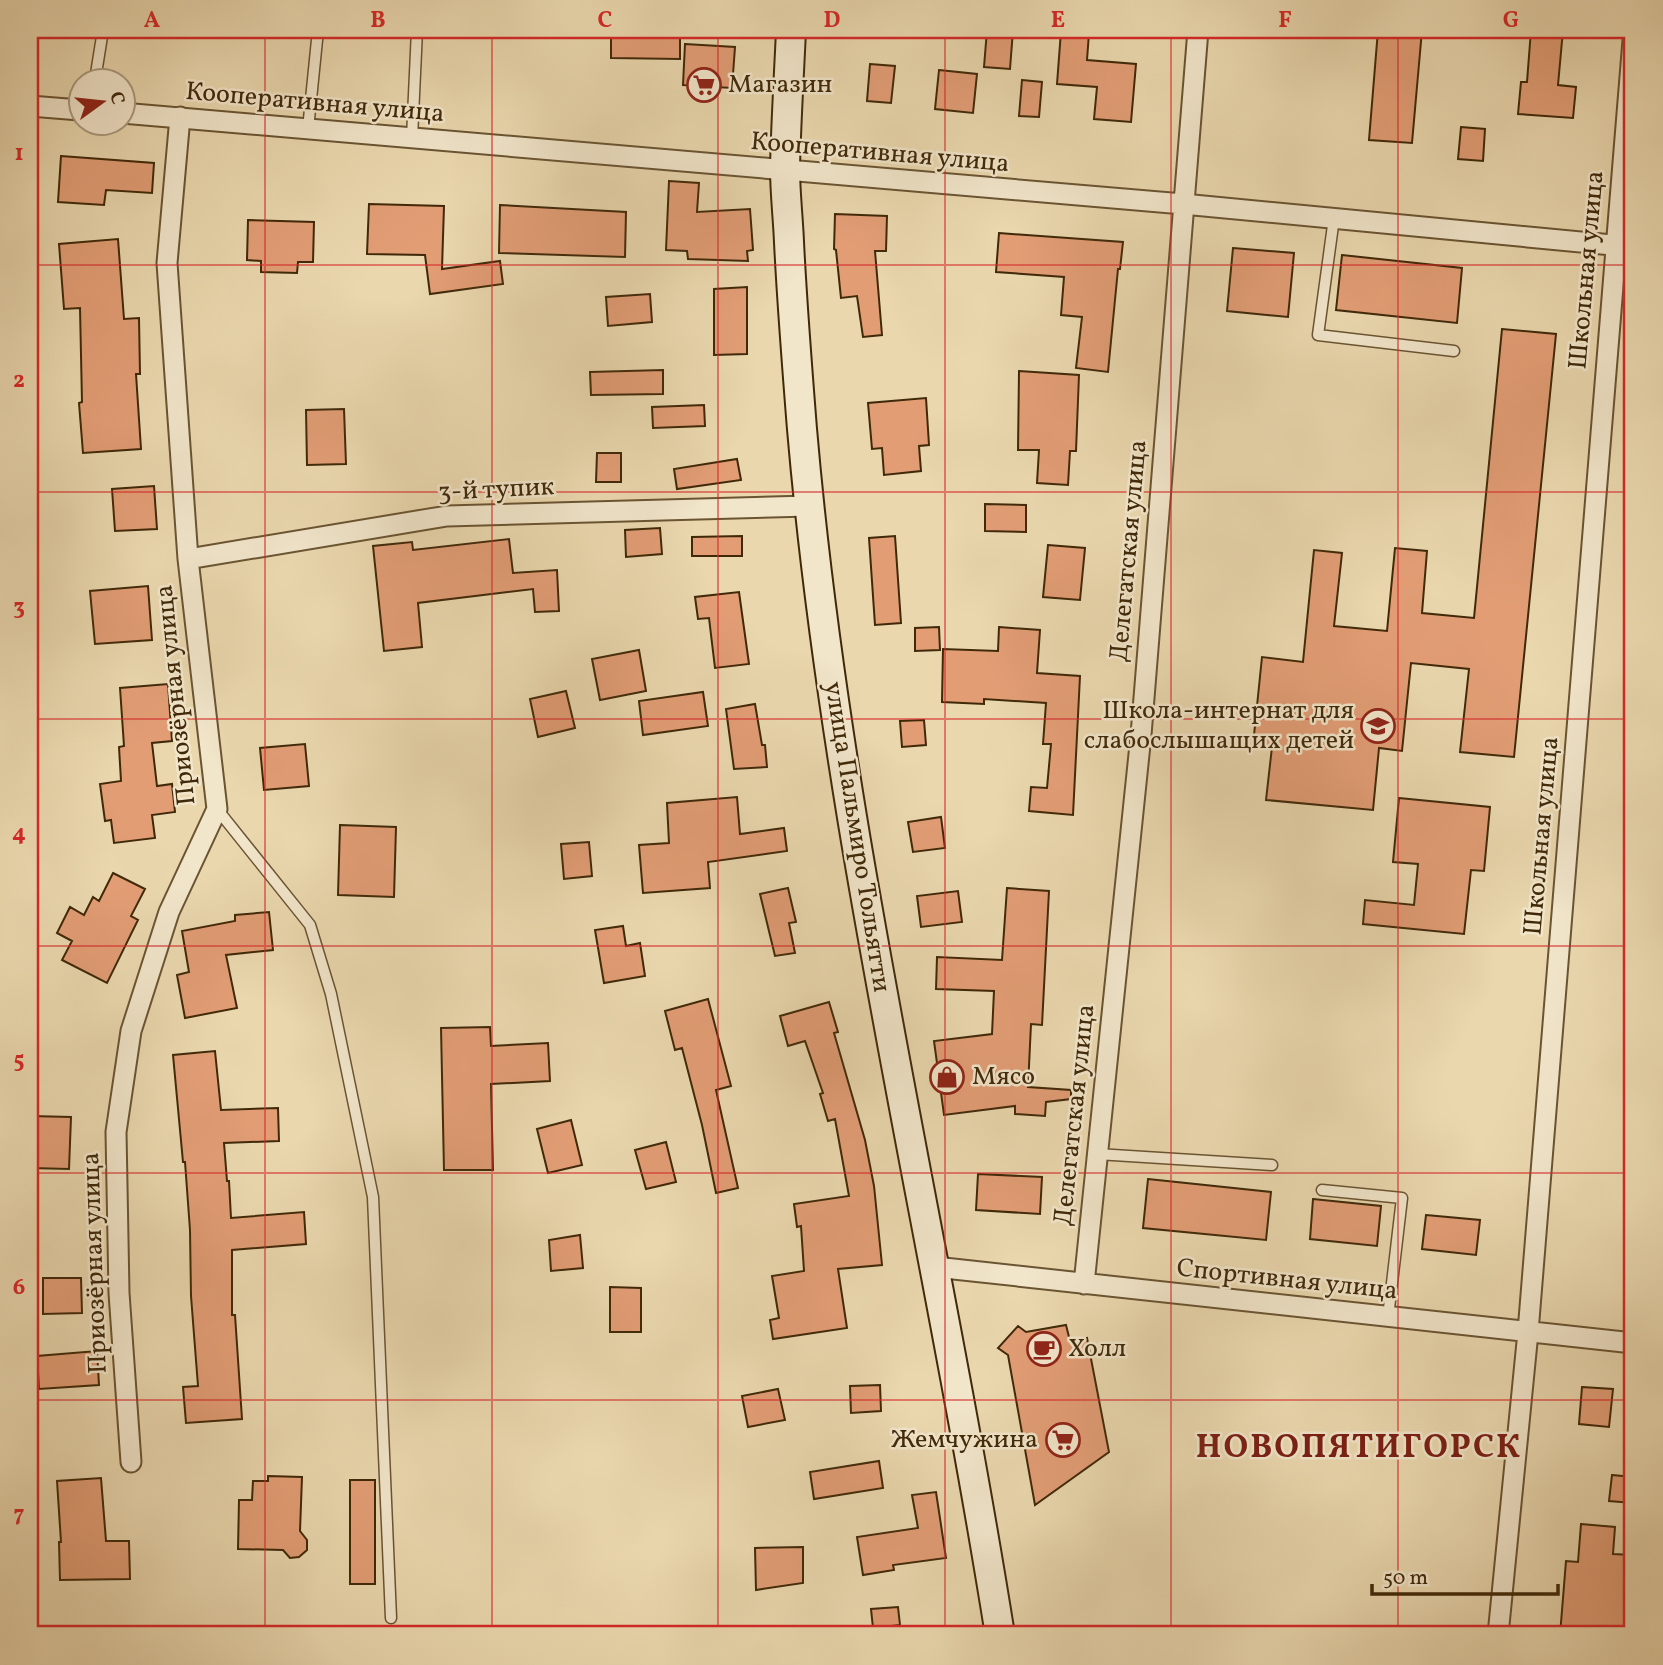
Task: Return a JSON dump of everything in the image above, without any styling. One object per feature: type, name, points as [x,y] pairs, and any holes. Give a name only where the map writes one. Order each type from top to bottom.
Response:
[{"type":"street","name":"улица Пальмиро Тольятти","points":[[791,30],[785,171],[793,322],[809,506],[830,673],[853,831],[911,1154],[963,1409],[1000,1635]]},
{"type":"street","name":"Делегатская улица","points":[[1084,1284],[1141,735],[1198,30]]},
{"type":"street","name":"Школьная улица","points":[[1498,1635],[1528,1332],[1624,246],[1633,40]]},
{"type":"street","points":[[30,106],[66,109]]},
{"type":"street","name":"Кооперативная улица","points":[[136,114],[1183,204],[1624,246]]},
{"type":"street","name":"Приозёрная улица","points":[[131,1462],[118,1293],[117,1132],[131,1031],[169,912],[217,809],[188,559],[167,263],[180,117]]},
{"type":"street","name":"3-й тупик","points":[[188,559],[447,516],[809,506]]},
{"type":"street","name":"Спортивная улица","points":[[935,1267],[1633,1343]]},
{"type":"lane","points":[[97,66],[103,30]]},
{"type":"lane","points":[[308,128],[318,30]]},
{"type":"lane","points":[[412,138],[416,30]]},
{"type":"lane","points":[[1334,218],[1318,335],[1454,351]]},
{"type":"lane","points":[[217,809],[310,925],[331,994],[373,1197],[391,1618]]},
{"type":"lane","points":[[1097,1154],[1272,1166]]},
{"type":"lane","points":[[1322,1190],[1402,1198],[1388,1317]]},
{"type":"building","points":[[611,30],[680,30],[680,59],[611,58]]},
{"type":"building","points":[[987,30],[1013,30],[1010,69],[984,67]]},
{"type":"building","points":[[1378,30],[1422,30],[1412,143],[1369,140]]},
{"type":"building","points":[[1531,30],[1563,30],[1558,85],[1576,87],[1573,118],[1518,114],[1521,82],[1527,82]]},
{"type":"building","points":[[1061,31],[1089,33],[1087,60],[1136,64],[1131,122],[1094,119],[1097,87],[1057,84]]},
{"type":"building","points":[[685,44],[735,47],[732,88],[683,85]]},
{"type":"building","points":[[870,64],[895,66],[891,103],[867,101]]},
{"type":"building","points":[[939,70],[977,74],[973,113],[935,109]]},
{"type":"building","points":[[1022,80],[1042,82],[1039,117],[1019,116]]},
{"type":"building","points":[[1461,127],[1485,129],[1483,161],[1458,159]]},
{"type":"building","points":[[61,156],[154,163],[152,193],[106,190],[104,205],[58,202]]},
{"type":"building","points":[[669,181],[699,183],[697,212],[750,209],[753,250],[747,251],[748,261],[688,259],[687,251],[666,250]]},
{"type":"building","points":[[369,204],[444,206],[442,269],[500,261],[503,284],[430,294],[425,255],[367,254]]},
{"type":"building","points":[[500,205],[626,212],[625,257],[499,253]]},
{"type":"building","points":[[835,214],[887,216],[886,251],[875,251],[882,335],[863,337],[857,296],[841,298],[834,249]]},
{"type":"building","points":[[248,220],[314,222],[313,262],[298,262],[297,273],[261,272],[261,261],[247,260]]},
{"type":"building","points":[[999,233],[1123,242],[1108,372],[1076,368],[1082,317],[1061,315],[1064,277],[996,272]]},
{"type":"building","points":[[118,239],[124,319],[139,318],[140,374],[136,374],[141,449],[83,453],[79,403],[82,402],[80,308],[64,309],[59,244]]},
{"type":"building","points":[[1233,248],[1294,253],[1288,317],[1227,311]]},
{"type":"building","points":[[1342,255],[1462,268],[1457,323],[1336,310]]},
{"type":"building","points":[[747,287],[747,354],[714,355],[714,289]]},
{"type":"building","points":[[650,294],[652,322],[608,326],[606,297]]},
{"type":"building","points":[[1502,329],[1556,334],[1514,757],[1460,752],[1469,669],[1411,663],[1402,751],[1379,748],[1373,810],[1266,800],[1272,747],[1253,745],[1262,657],[1303,662],[1314,550],[1342,553],[1334,626],[1387,631],[1395,548],[1427,551],[1422,613],[1474,618]]},
{"type":"building","points":[[663,370],[663,394],[591,395],[590,372]]},
{"type":"building","points":[[1019,371],[1079,375],[1076,451],[1070,451],[1068,485],[1037,483],[1039,450],[1018,450]]},
{"type":"building","points":[[926,398],[929,445],[919,446],[921,471],[884,475],[882,448],[872,449],[868,403]]},
{"type":"building","points":[[704,405],[705,426],[653,428],[652,407]]},
{"type":"building","points":[[344,409],[346,464],[307,465],[306,410]]},
{"type":"building","points":[[597,453],[621,453],[621,482],[596,482]]},
{"type":"building","points":[[737,459],[741,480],[677,489],[674,469]]},
{"type":"building","points":[[154,486],[157,529],[115,531],[112,489]]},
{"type":"building","points":[[985,504],[1026,505],[1026,532],[985,531]]},
{"type":"building","points":[[660,528],[662,554],[626,557],[625,530]]},
{"type":"building","points":[[742,536],[742,556],[692,556],[692,537]]},
{"type":"building","points":[[895,536],[901,623],[875,625],[869,538]]},
{"type":"building","points":[[509,539],[513,573],[557,570],[559,611],[535,612],[533,589],[418,603],[422,647],[384,651],[373,546],[412,542],[413,550]]},
{"type":"building","points":[[1048,545],[1085,548],[1080,600],[1043,597]]},
{"type":"building","points":[[148,586],[152,640],[95,644],[90,591]]},
{"type":"building","points":[[739,592],[749,664],[715,668],[709,618],[698,619],[695,597]]},
{"type":"building","points":[[939,627],[940,650],[915,651],[915,628]]},
{"type":"building","points":[[999,627],[1040,630],[1037,673],[1080,676],[1073,815],[1029,811],[1031,787],[1047,788],[1051,744],[1043,744],[1046,703],[984,699],[984,704],[942,702],[943,649],[998,651]]},
{"type":"building","points":[[639,650],[646,691],[600,700],[592,659]]},
{"type":"building","points":[[168,684],[172,741],[152,743],[157,786],[172,784],[175,812],[152,815],[155,838],[114,843],[111,820],[105,821],[100,784],[121,781],[119,747],[124,746],[120,688]]},
{"type":"building","points":[[566,691],[575,728],[538,737],[530,699]]},
{"type":"building","points":[[703,692],[708,726],[643,735],[639,701]]},
{"type":"building","points":[[755,704],[762,745],[765,745],[767,767],[734,769],[726,709]]},
{"type":"building","points":[[924,720],[926,745],[902,747],[900,721]]},
{"type":"building","points":[[305,744],[309,786],[264,790],[260,748]]},
{"type":"building","points":[[737,797],[740,834],[784,828],[787,851],[708,862],[710,888],[643,893],[639,845],[669,843],[667,803]]},
{"type":"building","points":[[1399,798],[1490,807],[1484,871],[1471,870],[1464,934],[1363,924],[1365,900],[1414,905],[1418,864],[1393,862]]},
{"type":"building","points":[[941,817],[945,848],[913,852],[908,822]]},
{"type":"building","points":[[340,825],[396,827],[394,897],[338,895]]},
{"type":"building","points":[[589,842],[592,876],[564,879],[561,844]]},
{"type":"building","points":[[113,873],[145,889],[131,916],[138,920],[107,983],[62,960],[72,941],[57,933],[70,907],[84,915],[93,897],[99,901]]},
{"type":"building","points":[[788,888],[796,922],[789,923],[795,953],[775,956],[760,894]]},
{"type":"building","points":[[1007,888],[1049,891],[1042,1025],[1031,1024],[1028,1087],[1071,1090],[1071,1099],[1046,1102],[1045,1116],[1015,1114],[1015,1106],[944,1115],[934,1041],[992,1034],[994,991],[936,989],[937,957],[1002,960]]},
{"type":"building","points":[[958,891],[962,922],[921,927],[917,896]]},
{"type":"building","points":[[269,912],[273,950],[226,955],[237,1008],[185,1018],[177,975],[189,972],[182,931],[235,921],[235,915]]},
{"type":"building","points":[[623,926],[626,946],[640,943],[645,976],[604,983],[595,930]]},
{"type":"building","points":[[708,999],[731,1086],[716,1090],[738,1188],[716,1193],[682,1048],[675,1050],[665,1011]]},
{"type":"building","points":[[829,1002],[838,1032],[834,1033],[865,1140],[874,1186],[882,1265],[838,1269],[847,1328],[773,1339],[770,1320],[779,1318],[772,1276],[804,1271],[801,1226],[797,1227],[794,1204],[849,1196],[835,1119],[828,1121],[820,1094],[823,1093],[805,1041],[788,1046],[780,1016]]},
{"type":"building","points":[[490,1027],[491,1046],[548,1043],[550,1081],[491,1084],[493,1170],[444,1170],[441,1028]]},
{"type":"building","points":[[215,1051],[221,1110],[278,1108],[279,1141],[224,1143],[231,1218],[304,1212],[306,1244],[232,1250],[232,1315],[235,1315],[242,1419],[186,1423],[183,1387],[198,1386],[185,1162],[173,1055]]},
{"type":"building","points":[[30,1116],[71,1117],[69,1169],[30,1168]]},
{"type":"building","points":[[571,1120],[582,1165],[548,1173],[537,1129]]},
{"type":"building","points":[[666,1142],[676,1182],[646,1189],[635,1150]]},
{"type":"building","points":[[978,1174],[1042,1177],[1040,1214],[976,1210]]},
{"type":"building","points":[[1148,1179],[1271,1192],[1266,1240],[1143,1228]]},
{"type":"building","points":[[1313,1199],[1381,1206],[1377,1246],[1310,1239]]},
{"type":"building","points":[[1426,1215],[1480,1220],[1476,1255],[1422,1249]]},
{"type":"building","points":[[580,1235],[583,1268],[551,1271],[549,1240]]},
{"type":"building","points":[[43,1278],[81,1278],[82,1313],[43,1314]]},
{"type":"building","points":[[610,1287],[641,1288],[641,1332],[610,1332]]},
{"type":"building","points":[[1066,1325],[1070,1341],[1087,1338],[1109,1452],[1035,1505],[1008,1355],[998,1348],[1018,1326],[1026,1332]]},
{"type":"building","points":[[97,1351],[99,1385],[39,1389],[37,1356]]},
{"type":"building","points":[[880,1385],[881,1411],[851,1413],[850,1386]]},
{"type":"building","points":[[1582,1387],[1613,1389],[1609,1427],[1579,1424]]},
{"type":"building","points":[[778,1389],[785,1420],[748,1427],[742,1396]]},
{"type":"building","points":[[879,1461],[883,1488],[814,1499],[810,1472]]},
{"type":"building","points":[[1612,1475],[1633,1477],[1633,1503],[1609,1501]]},
{"type":"building","points":[[268,1476],[302,1477],[300,1531],[307,1540],[307,1550],[299,1557],[290,1558],[283,1550],[238,1549],[239,1500],[252,1500],[253,1481],[268,1481]]},
{"type":"building","points":[[101,1478],[106,1541],[129,1541],[130,1579],[60,1580],[61,1542],[57,1481]]},
{"type":"building","points":[[350,1480],[375,1480],[375,1584],[350,1584]]},
{"type":"building","points":[[936,1492],[946,1558],[893,1565],[894,1570],[863,1575],[857,1537],[918,1528],[912,1495]]},
{"type":"building","points":[[1581,1524],[1615,1527],[1613,1554],[1633,1555],[1633,1630],[1602,1628],[1602,1635],[1560,1635],[1566,1561],[1578,1562]]},
{"type":"building","points":[[803,1547],[803,1583],[756,1590],[755,1548]]},
{"type":"building","points":[[898,1607],[900,1625],[873,1628],[871,1609]]},
{"type":"place","name":"Магазин","points":[[704,85]]},
{"type":"place","name":"Школа-интернат для слабослышащих детей","points":[[1378,726]]},
{"type":"place","name":"Мясо","points":[[947,1077]]},
{"type":"place","name":"Холл","points":[[1044,1349]]},
{"type":"place","name":"Жемчужина","points":[[1063,1440]]},
{"type":"district","name":"НОВОПЯТИГОРСК","points":[[1359,1449]]}]
